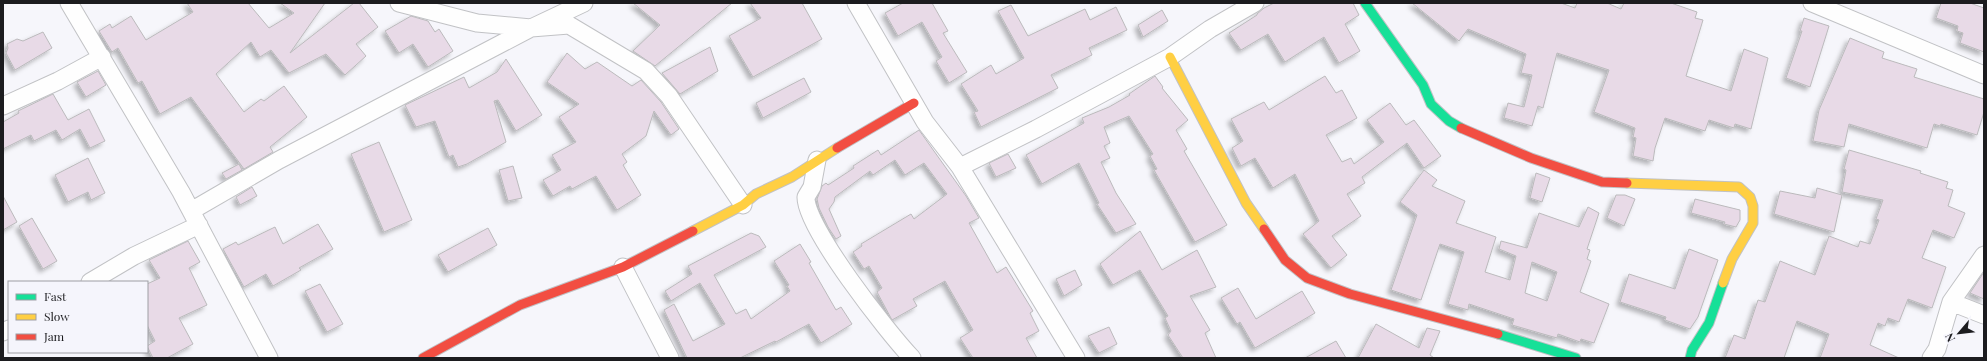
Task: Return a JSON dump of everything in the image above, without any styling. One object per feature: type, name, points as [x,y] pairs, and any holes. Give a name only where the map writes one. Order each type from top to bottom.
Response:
[{"type":"street","points":[[69,3],[195,218],[269,358]]},
{"type":"street","points":[[399,3],[477,22],[530,28],[569,26],[646,71],[669,96],[743,205]]},
{"type":"street","points":[[92,281],[195,218],[279,160],[530,28],[584,3]]},
{"type":"street","points":[[856,3],[925,122],[960,167],[1076,358]]},
{"type":"street","points":[[960,167],[1036,129],[1170,57],[1210,29],[1255,3]]},
{"type":"street","points":[[1365,3],[1423,85],[1432,104],[1450,121],[1471,133],[1531,158],[1602,182],[1739,188],[1750,197],[1753,206],[1753,223],[1732,259],[1709,323],[1692,350],[1690,358]]},
{"type":"street","points":[[1812,3],[1984,75]]},
{"type":"street","points":[[1170,57],[1246,203],[1285,260],[1307,278],[1350,294],[1523,341],[1576,358]]},
{"type":"street","points":[[3,106],[58,81],[102,58]]},
{"type":"street","points":[[424,358],[520,305],[623,267],[743,205],[756,194],[792,177],[818,160],[914,104]]},
{"type":"street","points":[[818,160],[812,187],[806,197],[808,213],[826,244],[891,336],[912,358]]},
{"type":"street","points":[[1931,358],[1937,349],[1951,302],[1984,255]]},
{"type":"street","points":[[623,267],[670,358]]},
{"type":"street","points":[[1951,302],[1984,315]]},
{"type":"building","points":[[187,3],[248,3],[269,28],[294,13],[280,3],[325,3],[290,53],[354,3],[359,3],[378,27],[356,44],[366,56],[345,75],[326,54],[289,73],[271,50],[260,57],[251,42],[216,74],[244,112],[261,99],[264,101],[284,86],[307,117],[270,147],[273,152],[244,169],[191,97],[160,114],[142,81],[138,83],[118,48],[112,52],[99,31],[110,24],[112,28],[131,16],[146,40],[193,12]]},
{"type":"building","points":[[633,3],[732,3],[655,66],[633,51],[660,25]]},
{"type":"building","points":[[750,3],[802,3],[822,39],[753,77],[729,36],[761,18]]},
{"type":"building","points":[[903,3],[932,3],[948,31],[943,33],[967,72],[949,83],[936,61],[942,57],[922,22],[898,36],[885,13]]},
{"type":"building","points":[[1274,3],[1353,3],[1359,15],[1345,24],[1360,51],[1339,63],[1324,37],[1285,62],[1268,34],[1241,50],[1229,33],[1257,15],[1264,8]]},
{"type":"building","points":[[1412,3],[1561,3],[1575,8],[1577,3],[1607,3],[1621,9],[1624,3],[1671,3],[1697,12],[1695,18],[1703,20],[1686,76],[1731,91],[1744,49],[1768,58],[1751,129],[1735,124],[1734,128],[1709,120],[1705,131],[1665,118],[1655,148],[1653,161],[1633,156],[1636,138],[1633,137],[1635,128],[1594,112],[1609,70],[1557,53],[1543,108],[1538,106],[1532,126],[1504,118],[1508,103],[1524,107],[1532,75],[1521,73],[1526,54],[1468,29],[1459,41]]},
{"type":"building","points":[[1941,3],[1970,3],[1984,8],[1984,52],[1960,43],[1963,33],[1957,31],[1958,26],[1936,18]]},
{"type":"building","points":[[1011,5],[1028,36],[1085,9],[1090,20],[1116,7],[1127,30],[1089,48],[1092,55],[1051,75],[1058,88],[981,127],[974,112],[978,111],[961,84],[991,65],[996,74],[1024,58],[998,11]]},
{"type":"building","points":[[1162,10],[1168,21],[1143,37],[1138,25]]},
{"type":"building","points":[[411,16],[428,21],[435,32],[439,29],[453,51],[428,67],[413,44],[399,53],[385,31]]},
{"type":"building","points":[[1804,18],[1829,26],[1810,87],[1786,78],[1802,31],[1800,31]]},
{"type":"building","points":[[43,32],[52,48],[15,70],[6,53],[8,48],[7,44],[17,39],[23,41]]},
{"type":"building","points":[[1850,38],[1884,52],[1882,58],[1917,69],[1914,77],[1984,99],[1984,112],[1977,135],[1941,124],[1940,126],[1934,124],[1927,148],[1849,124],[1844,147],[1813,141],[1819,110]]},
{"type":"building","points":[[710,47],[718,71],[680,94],[662,73]]},
{"type":"building","points":[[567,53],[585,69],[597,62],[632,86],[641,80],[661,102],[679,129],[671,135],[654,111],[646,136],[622,154],[627,162],[623,165],[641,195],[617,210],[596,176],[572,189],[570,186],[553,196],[543,180],[561,170],[552,155],[576,142],[559,117],[579,104],[547,82]]},
{"type":"building","points":[[506,59],[542,115],[516,131],[498,100],[494,101],[506,142],[467,164],[458,167],[453,155],[449,157],[435,121],[416,127],[405,105],[464,77],[469,88],[497,72]]},
{"type":"building","points":[[98,71],[106,85],[86,97],[77,82]]},
{"type":"building","points":[[1155,76],[1163,87],[1162,88],[1188,120],[1176,130],[1187,149],[1184,151],[1227,225],[1195,242],[1154,170],[1157,169],[1150,156],[1153,154],[1129,116],[1104,127],[1110,143],[1104,146],[1110,158],[1101,162],[1116,193],[1136,224],[1116,233],[1097,204],[1099,203],[1079,163],[1042,184],[1026,155],[1084,123],[1082,118],[1109,107],[1130,95],[1129,94]]},
{"type":"building","points":[[1325,76],[1336,93],[1342,90],[1357,118],[1326,135],[1342,162],[1351,158],[1354,164],[1384,142],[1367,120],[1390,103],[1406,125],[1414,120],[1441,156],[1424,168],[1407,143],[1362,177],[1365,183],[1347,194],[1361,216],[1332,236],[1347,255],[1331,268],[1303,234],[1319,221],[1295,174],[1273,188],[1255,158],[1241,166],[1232,148],[1243,141],[1231,119],[1264,102],[1269,110]]},
{"type":"building","points":[[804,78],[811,92],[763,118],[756,103]]},
{"type":"building","points":[[53,94],[68,120],[89,109],[105,141],[90,148],[80,129],[62,140],[56,130],[34,141],[31,135],[3,149],[3,122],[19,113],[18,111]]},
{"type":"building","points":[[919,130],[966,196],[979,218],[969,223],[997,273],[1006,267],[1033,311],[1030,313],[1039,331],[1026,338],[1037,358],[973,358],[960,338],[973,330],[945,281],[913,299],[917,306],[892,320],[877,292],[882,288],[869,266],[864,269],[853,252],[862,246],[861,244],[911,214],[914,219],[947,194],[924,163],[905,175],[895,160],[873,175],[870,171],[835,197],[834,202],[829,209],[841,236],[836,239],[828,227],[819,208],[817,199],[822,186],[826,183],[828,185],[854,168],[853,166],[878,150],[881,155]]},
{"type":"building","points":[[379,142],[412,220],[384,232],[351,154]]},
{"type":"building","points":[[1849,150],[1921,171],[1920,173],[1948,182],[1946,188],[1953,190],[1948,206],[1965,213],[1954,238],[1933,230],[1922,258],[1946,267],[1932,308],[1908,299],[1899,322],[1888,318],[1885,326],[1878,323],[1870,345],[1899,358],[1820,358],[1829,334],[1797,321],[1784,358],[1725,358],[1734,335],[1745,339],[1758,300],[1765,302],[1780,261],[1815,275],[1829,236],[1858,247],[1860,241],[1870,244],[1879,220],[1876,219],[1883,200],[1842,192],[1846,170],[1844,169]]},
{"type":"building","points":[[1008,154],[1016,168],[996,177],[989,163]]},
{"type":"building","points":[[88,158],[105,193],[91,200],[88,192],[68,202],[55,175]]},
{"type":"building","points":[[239,164],[242,170],[226,179],[222,173]]},
{"type":"building","points":[[513,166],[522,198],[508,201],[499,170]]},
{"type":"building","points":[[1424,170],[1437,180],[1432,186],[1465,201],[1456,223],[1496,237],[1485,272],[1510,280],[1516,256],[1499,249],[1501,241],[1527,248],[1539,213],[1579,227],[1588,207],[1599,213],[1587,249],[1590,250],[1587,259],[1591,261],[1580,292],[1609,304],[1594,343],[1581,339],[1580,342],[1558,334],[1557,338],[1512,325],[1514,319],[1469,304],[1468,310],[1448,304],[1464,252],[1440,244],[1421,300],[1391,290],[1417,215],[1400,202]],"holes":[[[1532,262],[1557,272],[1547,301],[1525,293]]]},
{"type":"building","points":[[1536,173],[1550,178],[1542,202],[1530,198]]},
{"type":"building","points":[[252,187],[257,196],[240,205],[236,197]]},
{"type":"building","points":[[1817,188],[1842,195],[1834,232],[1774,214],[1780,191],[1815,198]]},
{"type":"building","points":[[1616,195],[1625,195],[1635,199],[1624,226],[1607,218]]},
{"type":"building","points":[[3,196],[17,222],[3,230]]},
{"type":"building","points":[[1695,199],[1740,210],[1740,220],[1736,227],[1724,224],[1725,222],[1691,213]]},
{"type":"building","points":[[32,218],[57,261],[43,269],[19,226]]},
{"type":"building","points":[[318,224],[333,249],[299,268],[301,270],[273,286],[266,274],[244,287],[223,249],[236,242],[238,245],[275,227],[283,244]]},
{"type":"building","points":[[488,228],[497,245],[448,272],[438,255]]},
{"type":"building","points":[[1140,231],[1162,270],[1197,250],[1216,287],[1190,296],[1210,330],[1205,333],[1216,358],[1183,358],[1168,335],[1171,331],[1165,318],[1168,316],[1140,270],[1113,285],[1100,264]]},
{"type":"building","points":[[751,233],[759,236],[766,247],[714,275],[736,314],[746,309],[751,319],[790,291],[787,286],[789,285],[774,261],[800,244],[836,310],[841,307],[852,324],[821,343],[809,324],[776,342],[775,341],[740,358],[687,358],[664,310],[674,304],[693,341],[725,324],[700,283],[671,301],[665,291],[692,274],[688,266]]},
{"type":"building","points":[[188,241],[200,262],[189,268],[207,305],[179,318],[193,344],[167,358],[153,358],[148,348],[148,345],[155,341],[148,327],[148,284],[160,278],[149,260]]},
{"type":"building","points":[[1689,249],[1718,260],[1698,317],[1690,329],[1665,320],[1666,317],[1620,302],[1629,274],[1675,289]]},
{"type":"building","points":[[1075,270],[1082,285],[1064,296],[1056,279]]},
{"type":"building","points":[[1984,272],[1984,299],[1970,293]]},
{"type":"building","points":[[320,284],[343,324],[327,332],[305,291]]},
{"type":"building","points":[[1238,288],[1256,319],[1302,291],[1315,313],[1255,348],[1240,322],[1237,324],[1221,298]]},
{"type":"building","points":[[1376,324],[1419,348],[1427,328],[1440,331],[1430,355],[1434,358],[1358,358]]},
{"type":"building","points":[[1109,327],[1117,344],[1099,353],[1088,336]]},
{"type":"building","points":[[1336,341],[1346,358],[1305,358]]},
{"type":"traffic: fast","points":[[1365,3],[1423,85],[1431,104],[1449,121],[1461,128]]},
{"type":"traffic: fast","points":[[1690,358],[1692,350],[1709,323],[1723,283]]},
{"type":"traffic: fast","points":[[1498,334],[1576,358]]},
{"type":"traffic: slow","points":[[1170,57],[1246,203],[1264,229]]},
{"type":"traffic: slow","points":[[693,231],[743,205],[756,194],[792,177],[837,148]]},
{"type":"traffic: slow","points":[[1627,183],[1739,187],[1750,197],[1753,206],[1753,223],[1732,259],[1723,283]]},
{"type":"traffic: jam","points":[[837,148],[914,103]]},
{"type":"traffic: jam","points":[[1461,128],[1531,158],[1602,182],[1627,183]]},
{"type":"traffic: jam","points":[[1264,229],[1285,260],[1307,278],[1350,294],[1498,334]]},
{"type":"traffic: jam","points":[[423,358],[520,305],[623,267],[693,231]]}]
